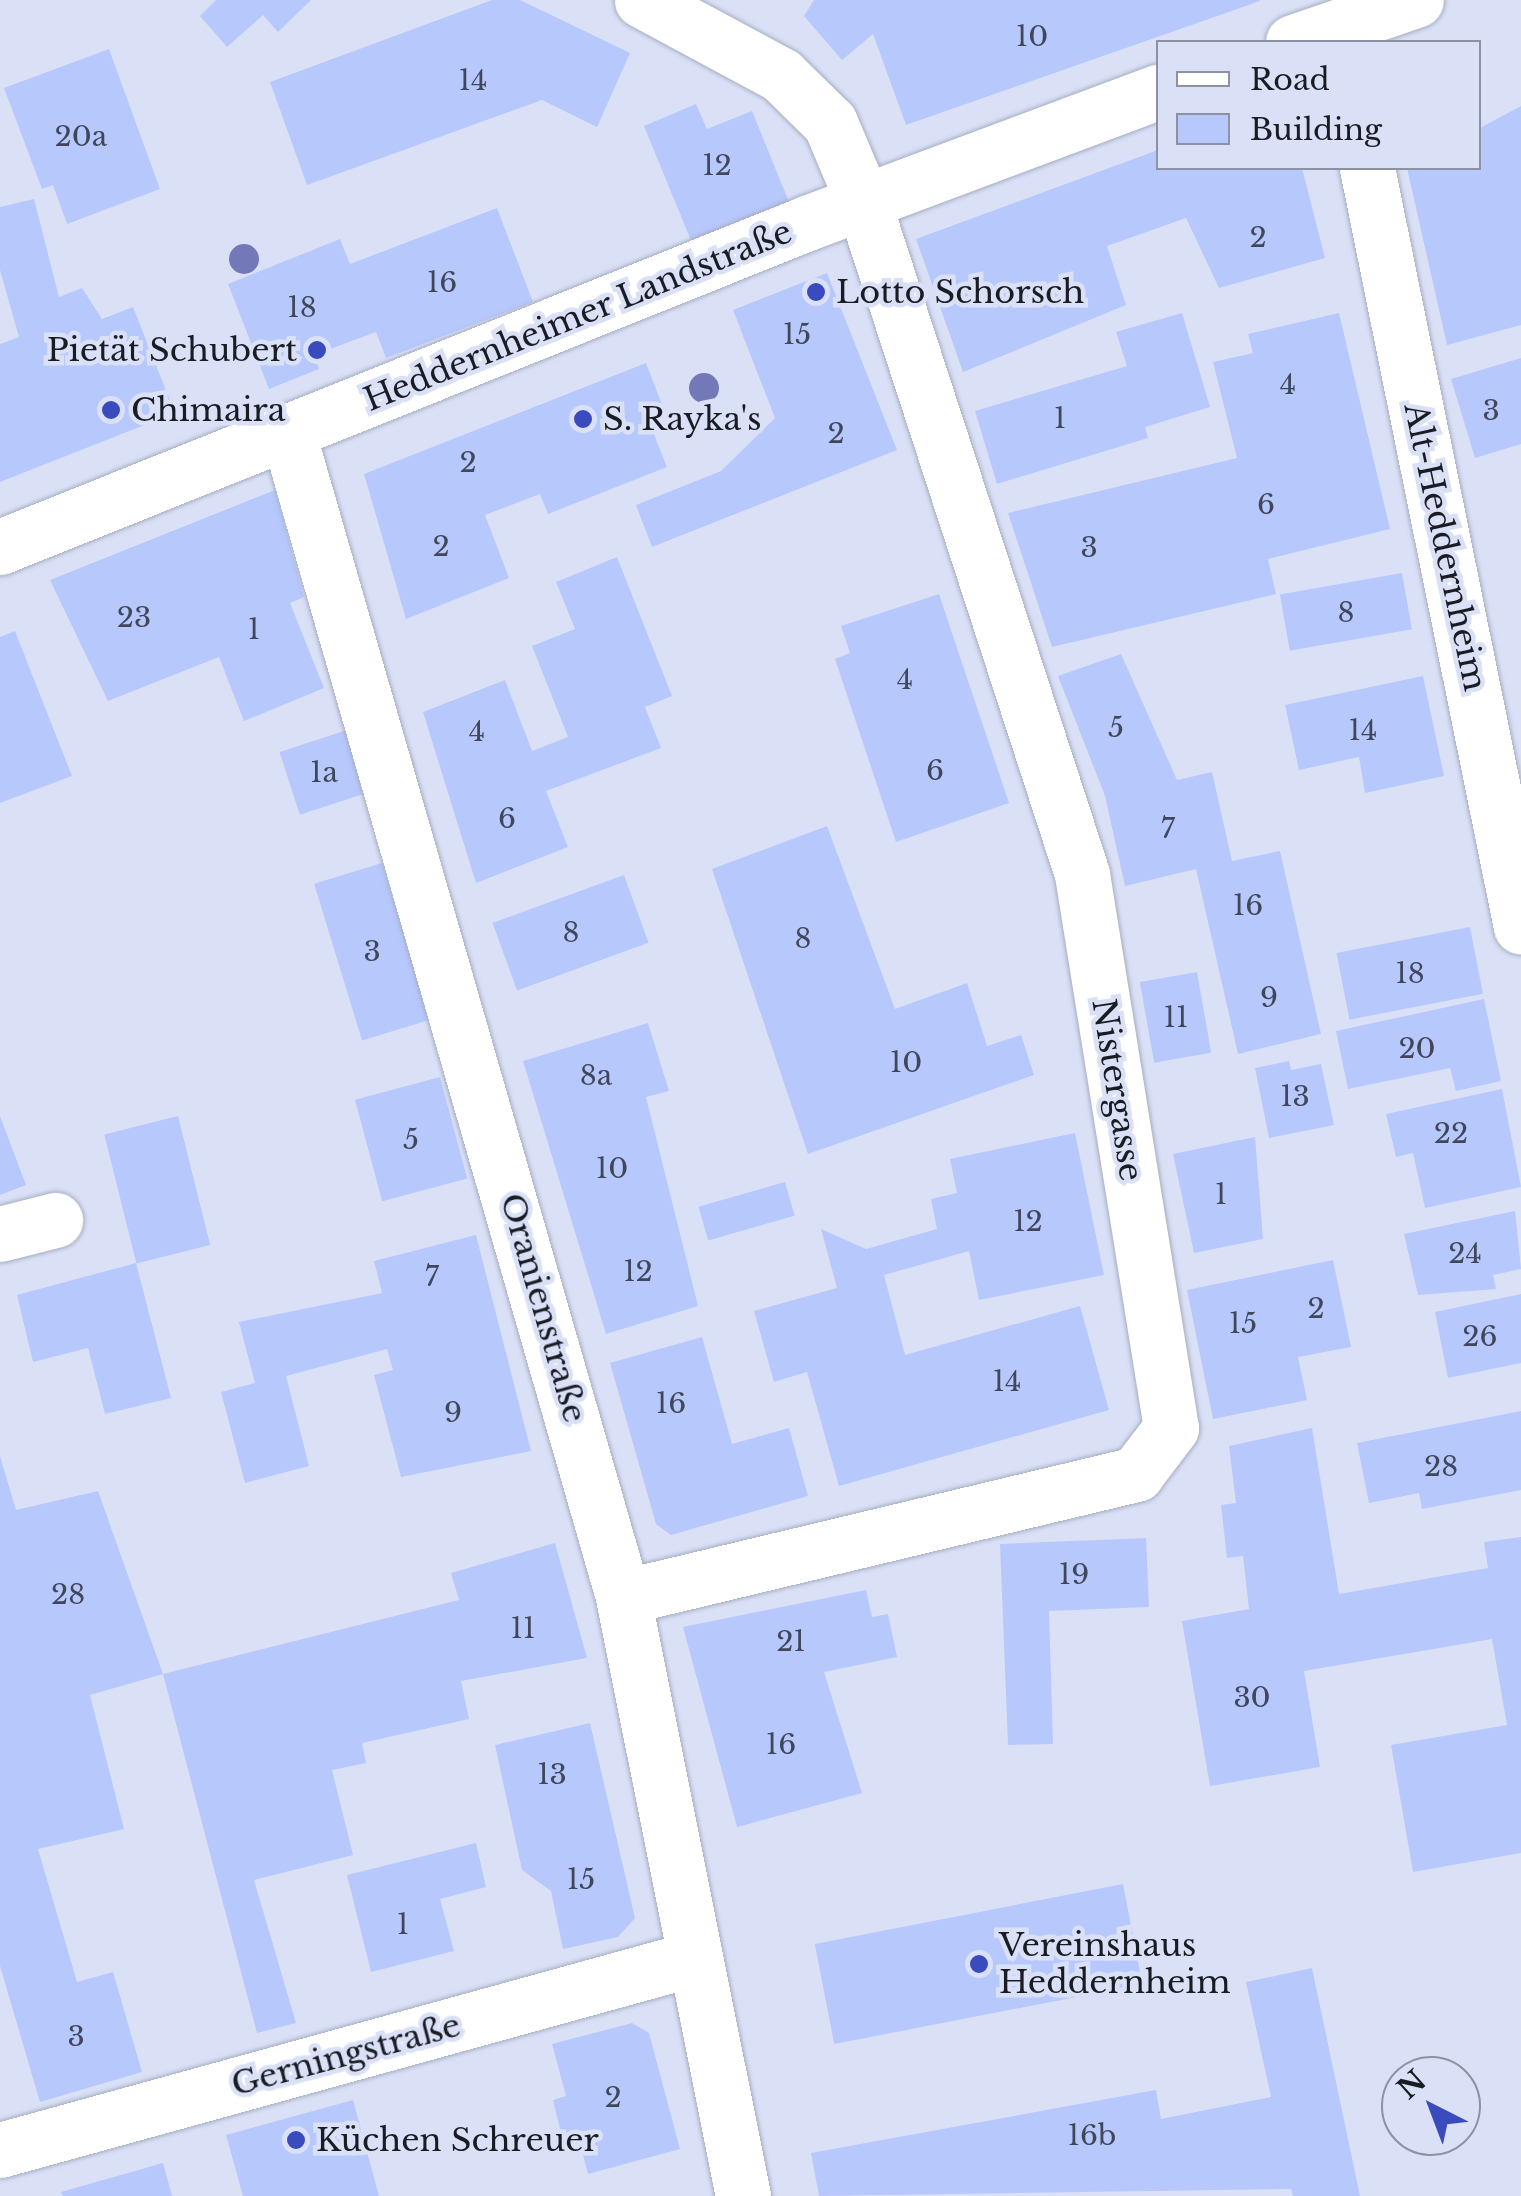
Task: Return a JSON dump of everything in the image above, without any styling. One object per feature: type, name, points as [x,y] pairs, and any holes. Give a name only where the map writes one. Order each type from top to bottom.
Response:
[{"type":"street","name":"Nistergasse","points":[[623,1597],[1136,1474],[1171,1428],[1082,874],[864,201],[830,123],[781,74],[642,0]]},
{"type":"street","points":[[1324,37],[1416,0]]},
{"type":"street","name":"Heddernheimer Landstraße","points":[[0,548],[864,201],[1156,93]]},
{"type":"street","name":"Alt-Heddernheim","points":[[1367,170],[1521,926]]},
{"type":"street","name":"Oranienstraße","points":[[288,432],[623,1597],[692,1959],[743,2196]]},
{"type":"street","points":[[0,1234],[55,1220]]},
{"type":"street","name":"Gerningstraße","points":[[0,2150],[692,1959]]},
{"type":"street","points":[[0,2175],[6,2196]]},
{"type":"building","points":[[216,0],[311,0],[278,32],[263,15],[227,47],[200,16]]},
{"type":"building","points":[[492,0],[520,0],[630,53],[597,127],[542,100],[307,185],[270,82]]},
{"type":"building","points":[[814,0],[1260,1],[906,125],[873,34],[842,60],[804,16]]},
{"type":"building","points":[[109,49],[160,189],[67,224],[53,185],[42,189],[4,88]]},
{"type":"building","points":[[696,104],[707,129],[752,111],[789,202],[692,243],[644,126]]},
{"type":"building","points":[[1521,106],[1521,325],[1447,345],[1407,170],[1481,170],[1481,127]]},
{"type":"building","points":[[1156,151],[1156,170],[1303,170],[1325,258],[1219,288],[1186,218],[1107,246],[1126,305],[963,372],[916,239]]},
{"type":"building","points":[[34,199],[59,297],[82,288],[102,319],[133,307],[175,413],[0,482],[0,344],[19,337],[0,270],[0,207]]},
{"type":"building","points":[[497,208],[533,302],[386,358],[376,332],[314,355],[319,369],[269,389],[228,284],[340,239],[350,264]]},
{"type":"building","points":[[827,273],[897,450],[652,547],[636,505],[721,471],[775,418],[733,310]]},
{"type":"building","points":[[1182,313],[1210,407],[1145,427],[1148,438],[997,484],[975,411],[1127,366],[1116,332]]},
{"type":"building","points":[[1339,313],[1390,529],[1268,559],[1276,594],[1052,647],[1008,513],[1237,458],[1213,362],[1253,353],[1248,334]]},
{"type":"building","points":[[1521,358],[1521,444],[1475,458],[1451,379]]},
{"type":"building","points":[[646,363],[666,415],[649,422],[667,467],[548,514],[540,494],[485,515],[509,578],[406,619],[364,474]]},
{"type":"building","points":[[275,490],[304,597],[290,603],[324,688],[244,721],[219,657],[108,701],[50,580]]},
{"type":"building","points":[[617,557],[672,696],[645,707],[661,748],[546,791],[568,847],[476,883],[423,712],[505,680],[532,751],[568,737],[532,646],[575,629],[556,582]]},
{"type":"building","points":[[1402,573],[1412,629],[1290,651],[1280,595]]},
{"type":"building","points":[[939,594],[1009,803],[896,842],[835,659],[850,653],[841,626]]},
{"type":"building","points":[[15,631],[72,776],[0,803],[0,637]]},
{"type":"building","points":[[1121,654],[1177,780],[1212,772],[1232,861],[1280,851],[1321,1034],[1238,1054],[1196,869],[1125,886],[1105,796],[1058,676]]},
{"type":"building","points":[[1423,676],[1444,776],[1365,793],[1359,757],[1299,770],[1285,705]]},
{"type":"building","points":[[347,730],[367,793],[300,815],[279,752]]},
{"type":"building","points":[[827,826],[895,1009],[967,983],[987,1046],[1021,1035],[1034,1075],[808,1154],[712,869]]},
{"type":"building","points":[[382,863],[430,1020],[362,1041],[314,884]]},
{"type":"building","points":[[624,875],[649,943],[517,991],[492,923]]},
{"type":"building","points":[[1470,927],[1483,994],[1349,1020],[1336,953]]},
{"type":"building","points":[[1197,972],[1211,1053],[1154,1063],[1140,982]]},
{"type":"building","points":[[1484,999],[1501,1081],[1456,1091],[1450,1068],[1348,1089],[1336,1031]]},
{"type":"building","points":[[648,1023],[669,1091],[646,1097],[698,1306],[606,1334],[523,1061]]},
{"type":"building","points":[[1289,1061],[1291,1070],[1321,1064],[1334,1125],[1269,1138],[1255,1068]]},
{"type":"building","points":[[440,1077],[467,1178],[382,1201],[355,1100]]},
{"type":"building","points":[[1502,1089],[1521,1187],[1425,1208],[1413,1153],[1396,1157],[1386,1114]]},
{"type":"building","points":[[0,1116],[26,1185],[0,1195]]},
{"type":"building","points":[[178,1116],[210,1245],[136,1263],[104,1134]]},
{"type":"building","points":[[1075,1133],[1104,1275],[979,1300],[969,1251],[884,1275],[905,1355],[1080,1306],[1109,1410],[839,1486],[807,1372],[774,1382],[754,1311],[837,1288],[821,1229],[866,1249],[937,1229],[931,1199],[957,1193],[950,1159]]},
{"type":"building","points":[[1255,1137],[1263,1239],[1194,1253],[1173,1154]]},
{"type":"building","points":[[785,1182],[795,1216],[708,1240],[698,1207]]},
{"type":"building","points":[[1515,1211],[1521,1269],[1493,1275],[1496,1289],[1418,1295],[1404,1234]]},
{"type":"building","points":[[476,1235],[531,1451],[401,1477],[374,1375],[393,1370],[387,1349],[286,1376],[309,1466],[245,1483],[221,1392],[255,1383],[239,1322],[382,1293],[374,1261]]},
{"type":"building","points":[[1333,1260],[1351,1347],[1298,1357],[1307,1400],[1213,1419],[1187,1290]]},
{"type":"building","points":[[136,1263],[171,1398],[105,1414],[88,1348],[33,1362],[17,1295]]},
{"type":"building","points":[[1521,1294],[1521,1363],[1448,1378],[1435,1312]]},
{"type":"building","points":[[702,1337],[732,1444],[789,1428],[808,1496],[671,1535],[656,1524],[610,1363]]},
{"type":"building","points":[[1521,1411],[1521,1490],[1422,1509],[1419,1493],[1369,1503],[1357,1443]]},
{"type":"building","points":[[1312,1428],[1339,1594],[1488,1568],[1484,1542],[1521,1537],[1521,1853],[1413,1872],[1391,1745],[1507,1725],[1492,1639],[1304,1671],[1320,1767],[1210,1786],[1182,1621],[1249,1609],[1243,1556],[1227,1558],[1221,1505],[1236,1503],[1229,1446]]},
{"type":"building","points":[[0,1456],[16,1510],[98,1491],[163,1674],[90,1695],[124,1829],[38,1849],[77,1982],[113,1972],[142,2072],[40,2102],[0,1966]]},
{"type":"building","points":[[1146,1538],[1149,1607],[1049,1611],[1053,1744],[1008,1745],[1000,1544]]},
{"type":"building","points":[[555,1543],[587,1658],[461,1681],[469,1719],[362,1743],[366,1763],[332,1770],[353,1855],[254,1880],[296,2023],[257,2033],[163,1674],[459,1600],[451,1573]]},
{"type":"building","points":[[866,1590],[872,1617],[888,1614],[897,1657],[824,1672],[862,1793],[737,1827],[683,1627]]},
{"type":"building","points":[[590,1723],[635,1918],[618,1937],[563,1949],[551,1891],[522,1870],[495,1745]]},
{"type":"building","points":[[476,1843],[486,1887],[440,1899],[454,1951],[371,1972],[347,1875]]},
{"type":"building","name":"Vereinshaus Heddernheim","points":[[1123,1884],[1142,1984],[834,2044],[815,1944]]},
{"type":"building","points":[[1312,1968],[1360,2196],[1293,2196],[1291,2189],[819,2196],[811,2153],[1156,2090],[1161,2119],[1271,2097],[1246,1982]]},
{"type":"building","points":[[632,2023],[649,2033],[680,2149],[588,2174],[577,2133],[562,2137],[553,2100],[566,2096],[552,2044]]},
{"type":"building","points":[[353,2100],[379,2196],[243,2196],[226,2135]]},
{"type":"building","points":[[163,2163],[172,2196],[63,2196],[61,2192]]},
{"type":"place","name":"Lotto Schorsch","points":[[816,292]]},
{"type":"place","name":"Pietät Schubert","points":[[317,350]]},
{"type":"place","name":"Chimaira","points":[[111,410]]},
{"type":"place","name":"S. Rayka's","points":[[583,419]]},
{"type":"place","name":"Vereinshaus Heddernheim","points":[[979,1964]]},
{"type":"place","name":"Küchen Schreuer","points":[[296,2140]]}]
